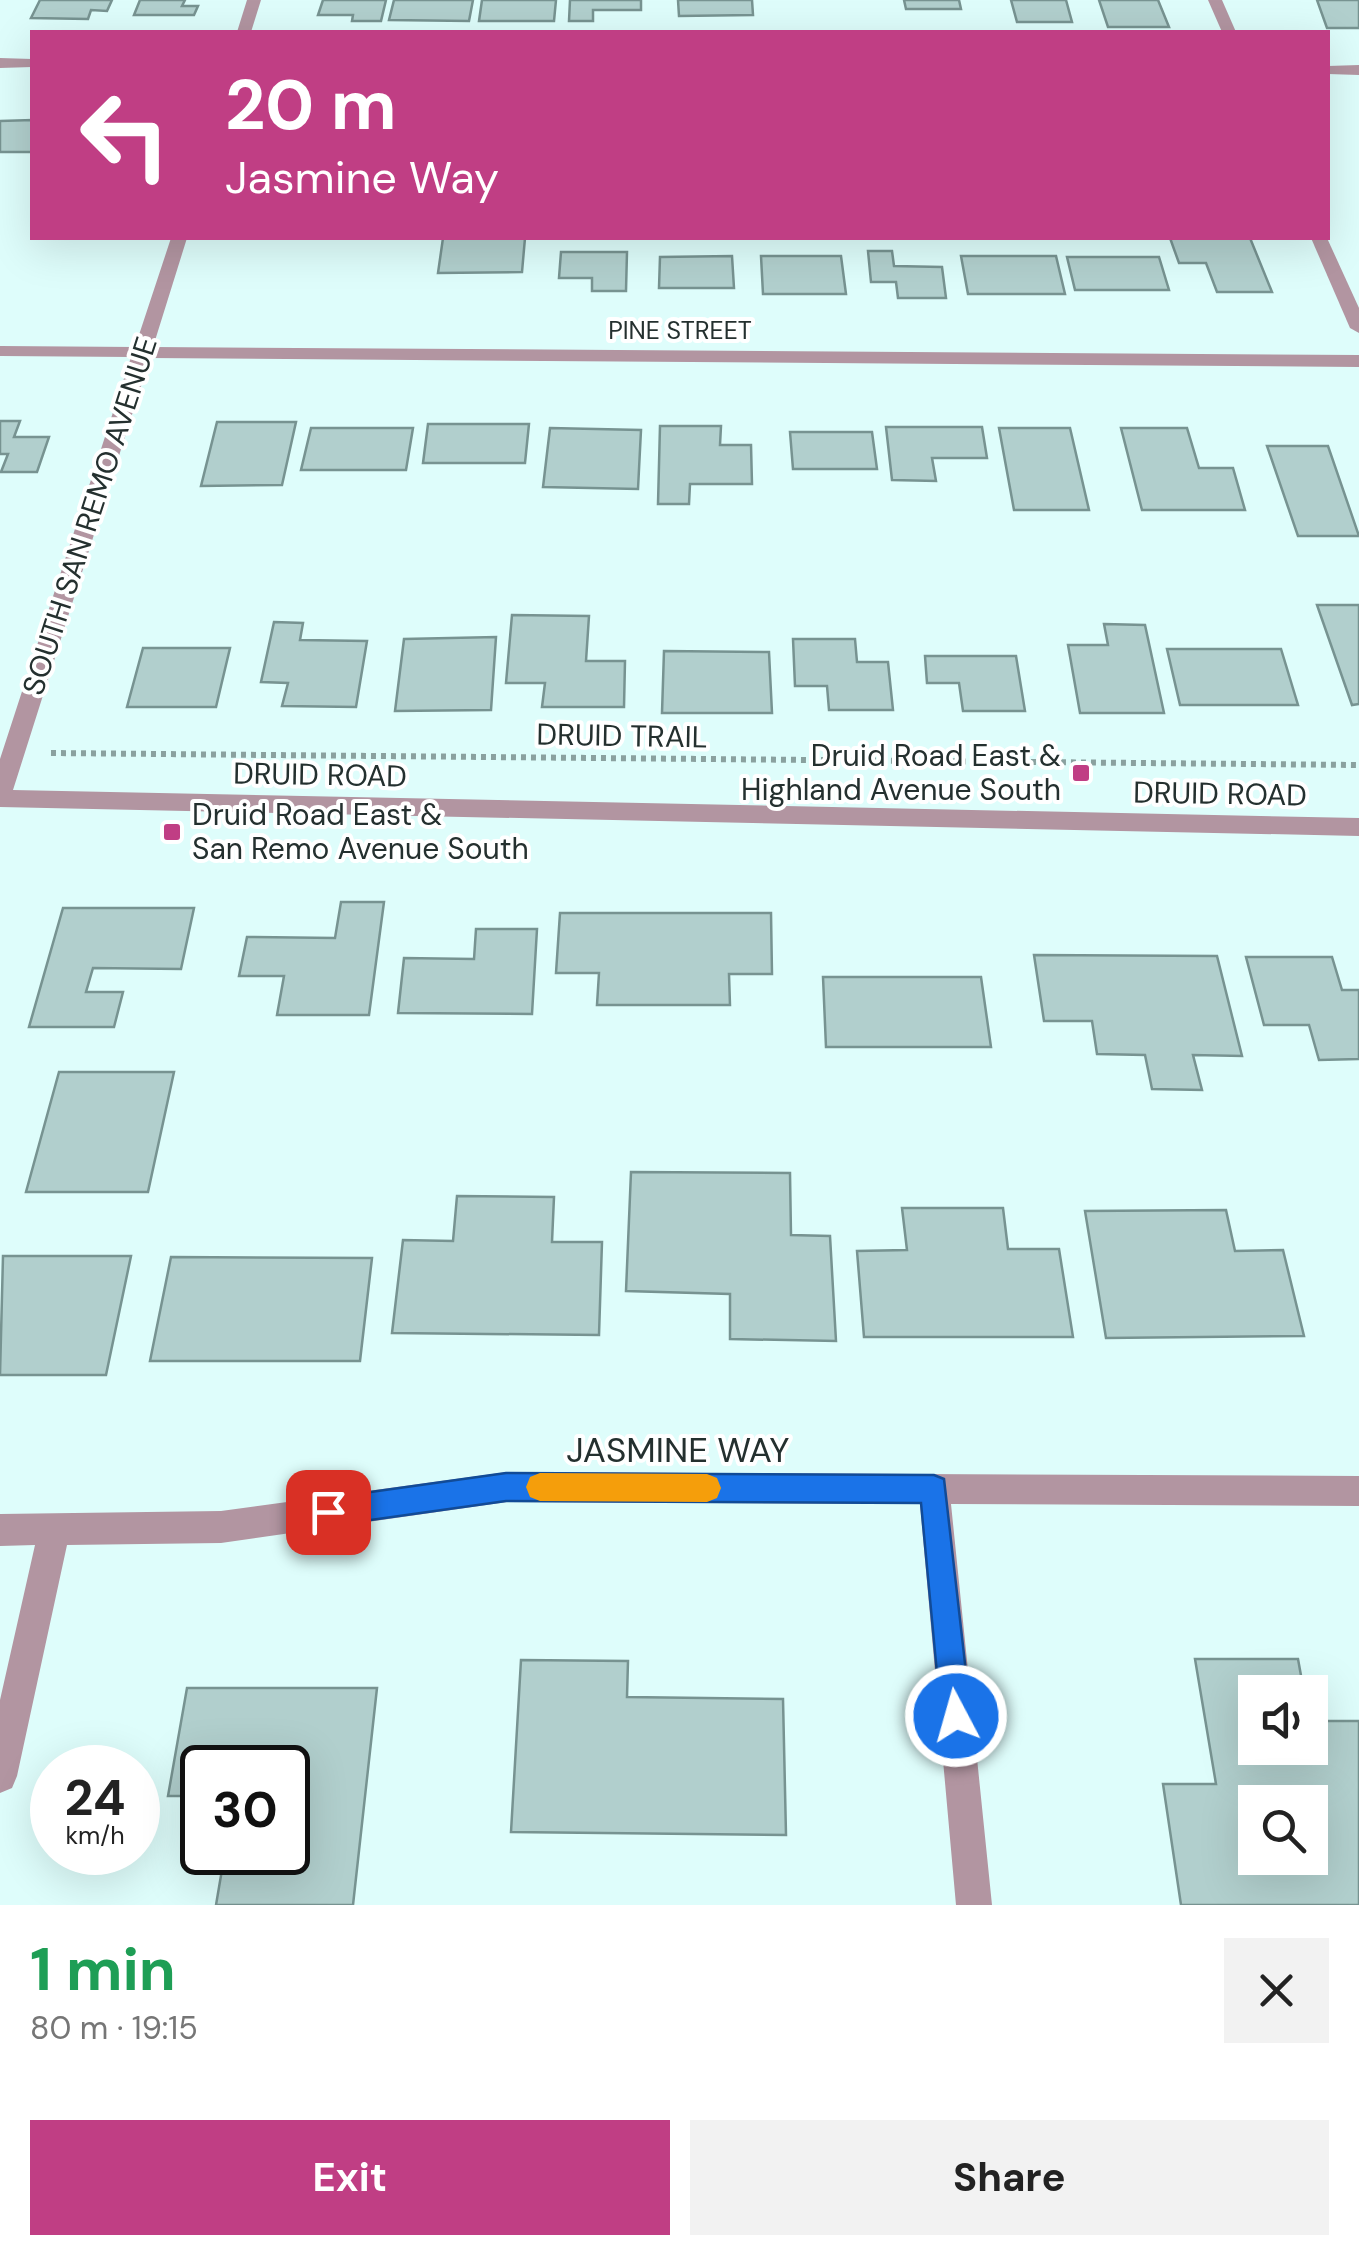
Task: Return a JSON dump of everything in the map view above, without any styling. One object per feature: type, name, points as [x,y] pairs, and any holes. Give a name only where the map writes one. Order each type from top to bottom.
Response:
[{"type":"street","points":[[245,30],[254,0]]},
{"type":"street","points":[[1215,0],[1228,30]]},
{"type":"street","points":[[0,63],[30,63]]},
{"type":"street","points":[[1330,70],[1359,70]]},
{"type":"street","name":"SOUTH SAN REMO AVENUE","points":[[0,796],[178,240]]},
{"type":"street","points":[[1320,240],[1359,328]]},
{"type":"street","name":"PINE STREET","points":[[0,351],[1359,360]]},
{"type":"street","name":"DRUID ROAD","points":[[0,796],[1359,827]]},
{"type":"street","name":"JASMINE WAY","points":[[0,1530],[221,1528],[506,1487],[1359,1492]]},
{"type":"street","points":[[934,1489],[974,1905]]},
{"type":"street","points":[[0,1776],[54,1531]]},
{"type":"path","name":"DRUID TRAIL","points":[[65,754],[1359,765]]},
{"type":"building","points":[[40,0],[112,0],[107,11],[91,10],[88,19],[31,18]]},
{"type":"building","points":[[140,0],[185,0],[182,6],[198,6],[194,15],[134,15]]},
{"type":"building","points":[[323,0],[386,0],[381,21],[352,21],[353,15],[318,15]]},
{"type":"building","points":[[394,0],[473,0],[469,21],[389,20]]},
{"type":"building","points":[[482,0],[556,0],[554,21],[479,21]]},
{"type":"building","points":[[570,0],[641,0],[641,10],[593,10],[593,21],[569,21]]},
{"type":"building","points":[[678,0],[752,0],[753,15],[679,16]]},
{"type":"building","points":[[904,0],[959,0],[961,9],[906,9]]},
{"type":"building","points":[[1011,0],[1066,0],[1072,22],[1017,22]]},
{"type":"building","points":[[1099,0],[1158,0],[1169,27],[1108,27]]},
{"type":"building","points":[[1317,0],[1359,0],[1359,28],[1327,28]]},
{"type":"building","points":[[30,120],[30,152],[0,152],[0,121]]},
{"type":"building","points":[[443,240],[525,240],[522,272],[438,273]]},
{"type":"building","points":[[1171,240],[1251,240],[1272,292],[1217,292],[1206,263],[1179,263]]},
{"type":"building","points":[[868,251],[892,251],[894,266],[942,267],[946,298],[898,298],[896,282],[871,282]]},
{"type":"building","points":[[561,252],[627,252],[626,291],[592,291],[592,278],[559,278]]},
{"type":"building","points":[[732,256],[734,288],[659,288],[660,257]]},
{"type":"building","points":[[761,256],[841,256],[846,294],[763,294]]},
{"type":"building","points":[[961,256],[1056,256],[1065,294],[968,294]]},
{"type":"building","points":[[1067,257],[1159,257],[1169,290],[1075,290]]},
{"type":"building","points":[[0,421],[20,421],[14,437],[49,437],[37,472],[1,472],[8,454],[0,454]]},
{"type":"building","points":[[217,422],[296,422],[282,485],[201,486]]},
{"type":"building","points":[[428,424],[529,424],[525,463],[423,463]]},
{"type":"building","points":[[660,426],[721,426],[720,445],[751,445],[752,484],[690,484],[689,504],[658,504]]},
{"type":"building","points":[[886,427],[982,427],[987,458],[932,458],[936,481],[892,480]]},
{"type":"building","points":[[311,428],[413,428],[406,470],[301,470]]},
{"type":"building","points":[[550,428],[641,430],[638,489],[543,487]]},
{"type":"building","points":[[999,428],[1070,428],[1089,510],[1014,510]]},
{"type":"building","points":[[1121,428],[1187,428],[1199,468],[1233,468],[1245,510],[1142,510]]},
{"type":"building","points":[[790,432],[872,432],[877,469],[793,469]]},
{"type":"building","points":[[1267,446],[1328,446],[1359,536],[1298,536]]},
{"type":"building","points":[[1317,605],[1359,605],[1359,704],[1352,705]]},
{"type":"building","points":[[512,615],[589,616],[586,661],[625,661],[624,707],[542,707],[545,683],[506,683]]},
{"type":"building","points":[[274,622],[303,623],[300,640],[367,641],[356,707],[282,706],[288,683],[261,682]]},
{"type":"building","points":[[1104,624],[1145,625],[1164,713],[1080,713],[1068,645],[1108,645]]},
{"type":"building","points":[[496,637],[491,710],[395,711],[404,639]]},
{"type":"building","points":[[793,639],[855,639],[857,662],[888,662],[893,710],[829,710],[827,686],[795,686]]},
{"type":"building","points":[[143,648],[230,648],[216,707],[127,707]]},
{"type":"building","points":[[1167,649],[1281,649],[1298,705],[1180,705]]},
{"type":"building","points":[[664,651],[769,652],[772,713],[662,713]]},
{"type":"building","points":[[925,656],[1016,656],[1025,711],[963,711],[959,683],[927,683]]},
{"type":"building","points":[[341,902],[384,902],[369,1015],[277,1015],[284,976],[239,976],[247,937],[335,938]]},
{"type":"building","points":[[63,908],[194,908],[181,969],[93,968],[86,992],[123,992],[114,1027],[29,1027]]},
{"type":"building","points":[[560,913],[771,913],[772,974],[729,974],[730,1005],[597,1005],[599,973],[556,973]]},
{"type":"building","points":[[476,929],[537,929],[532,1014],[398,1013],[404,958],[474,959]]},
{"type":"building","points":[[1034,955],[1217,956],[1242,1056],[1193,1055],[1202,1090],[1152,1089],[1145,1055],[1097,1054],[1092,1021],[1044,1021]]},
{"type":"building","points":[[1246,957],[1332,957],[1342,990],[1359,990],[1359,1059],[1319,1060],[1309,1025],[1264,1025]]},
{"type":"building","points":[[823,977],[981,977],[991,1047],[826,1047]]},
{"type":"building","points":[[59,1072],[174,1072],[148,1192],[26,1192]]},
{"type":"building","points":[[631,1172],[790,1173],[791,1235],[830,1236],[836,1341],[730,1339],[730,1294],[626,1291]]},
{"type":"building","points":[[457,1196],[554,1197],[552,1242],[602,1242],[599,1335],[392,1333],[403,1240],[453,1241]]},
{"type":"building","points":[[902,1208],[1003,1208],[1008,1249],[1059,1249],[1073,1337],[864,1337],[857,1251],[907,1250]]},
{"type":"building","points":[[1226,1210],[1235,1251],[1283,1250],[1304,1336],[1106,1338],[1085,1211]]},
{"type":"building","points":[[3,1256],[131,1256],[106,1375],[0,1375]]},
{"type":"building","points":[[171,1257],[372,1258],[360,1361],[150,1361]]},
{"type":"building","points":[[1195,1659],[1298,1659],[1301,1675],[1238,1675],[1238,1765],[1328,1765],[1328,1721],[1359,1721],[1359,1905],[1181,1905],[1163,1784],[1216,1784]]},
{"type":"building","points":[[521,1660],[628,1661],[627,1697],[783,1699],[786,1835],[511,1832]]},
{"type":"building","points":[[187,1688],[377,1688],[353,1905],[216,1905],[221,1875],[310,1875],[310,1745],[180,1745],[180,1796],[168,1796]]},
{"type":"slow traffic","points":[[540,1487],[707,1488]]},
{"type":"place","name":"Druid Road East & Highland Avenue South","points":[[1081,773]]},
{"type":"place","name":"Druid Road East & San Remo Avenue South","points":[[172,832]]},
{"type":"route","points":[[328,1512],[506,1487],[934,1489],[956,1716]]}]
